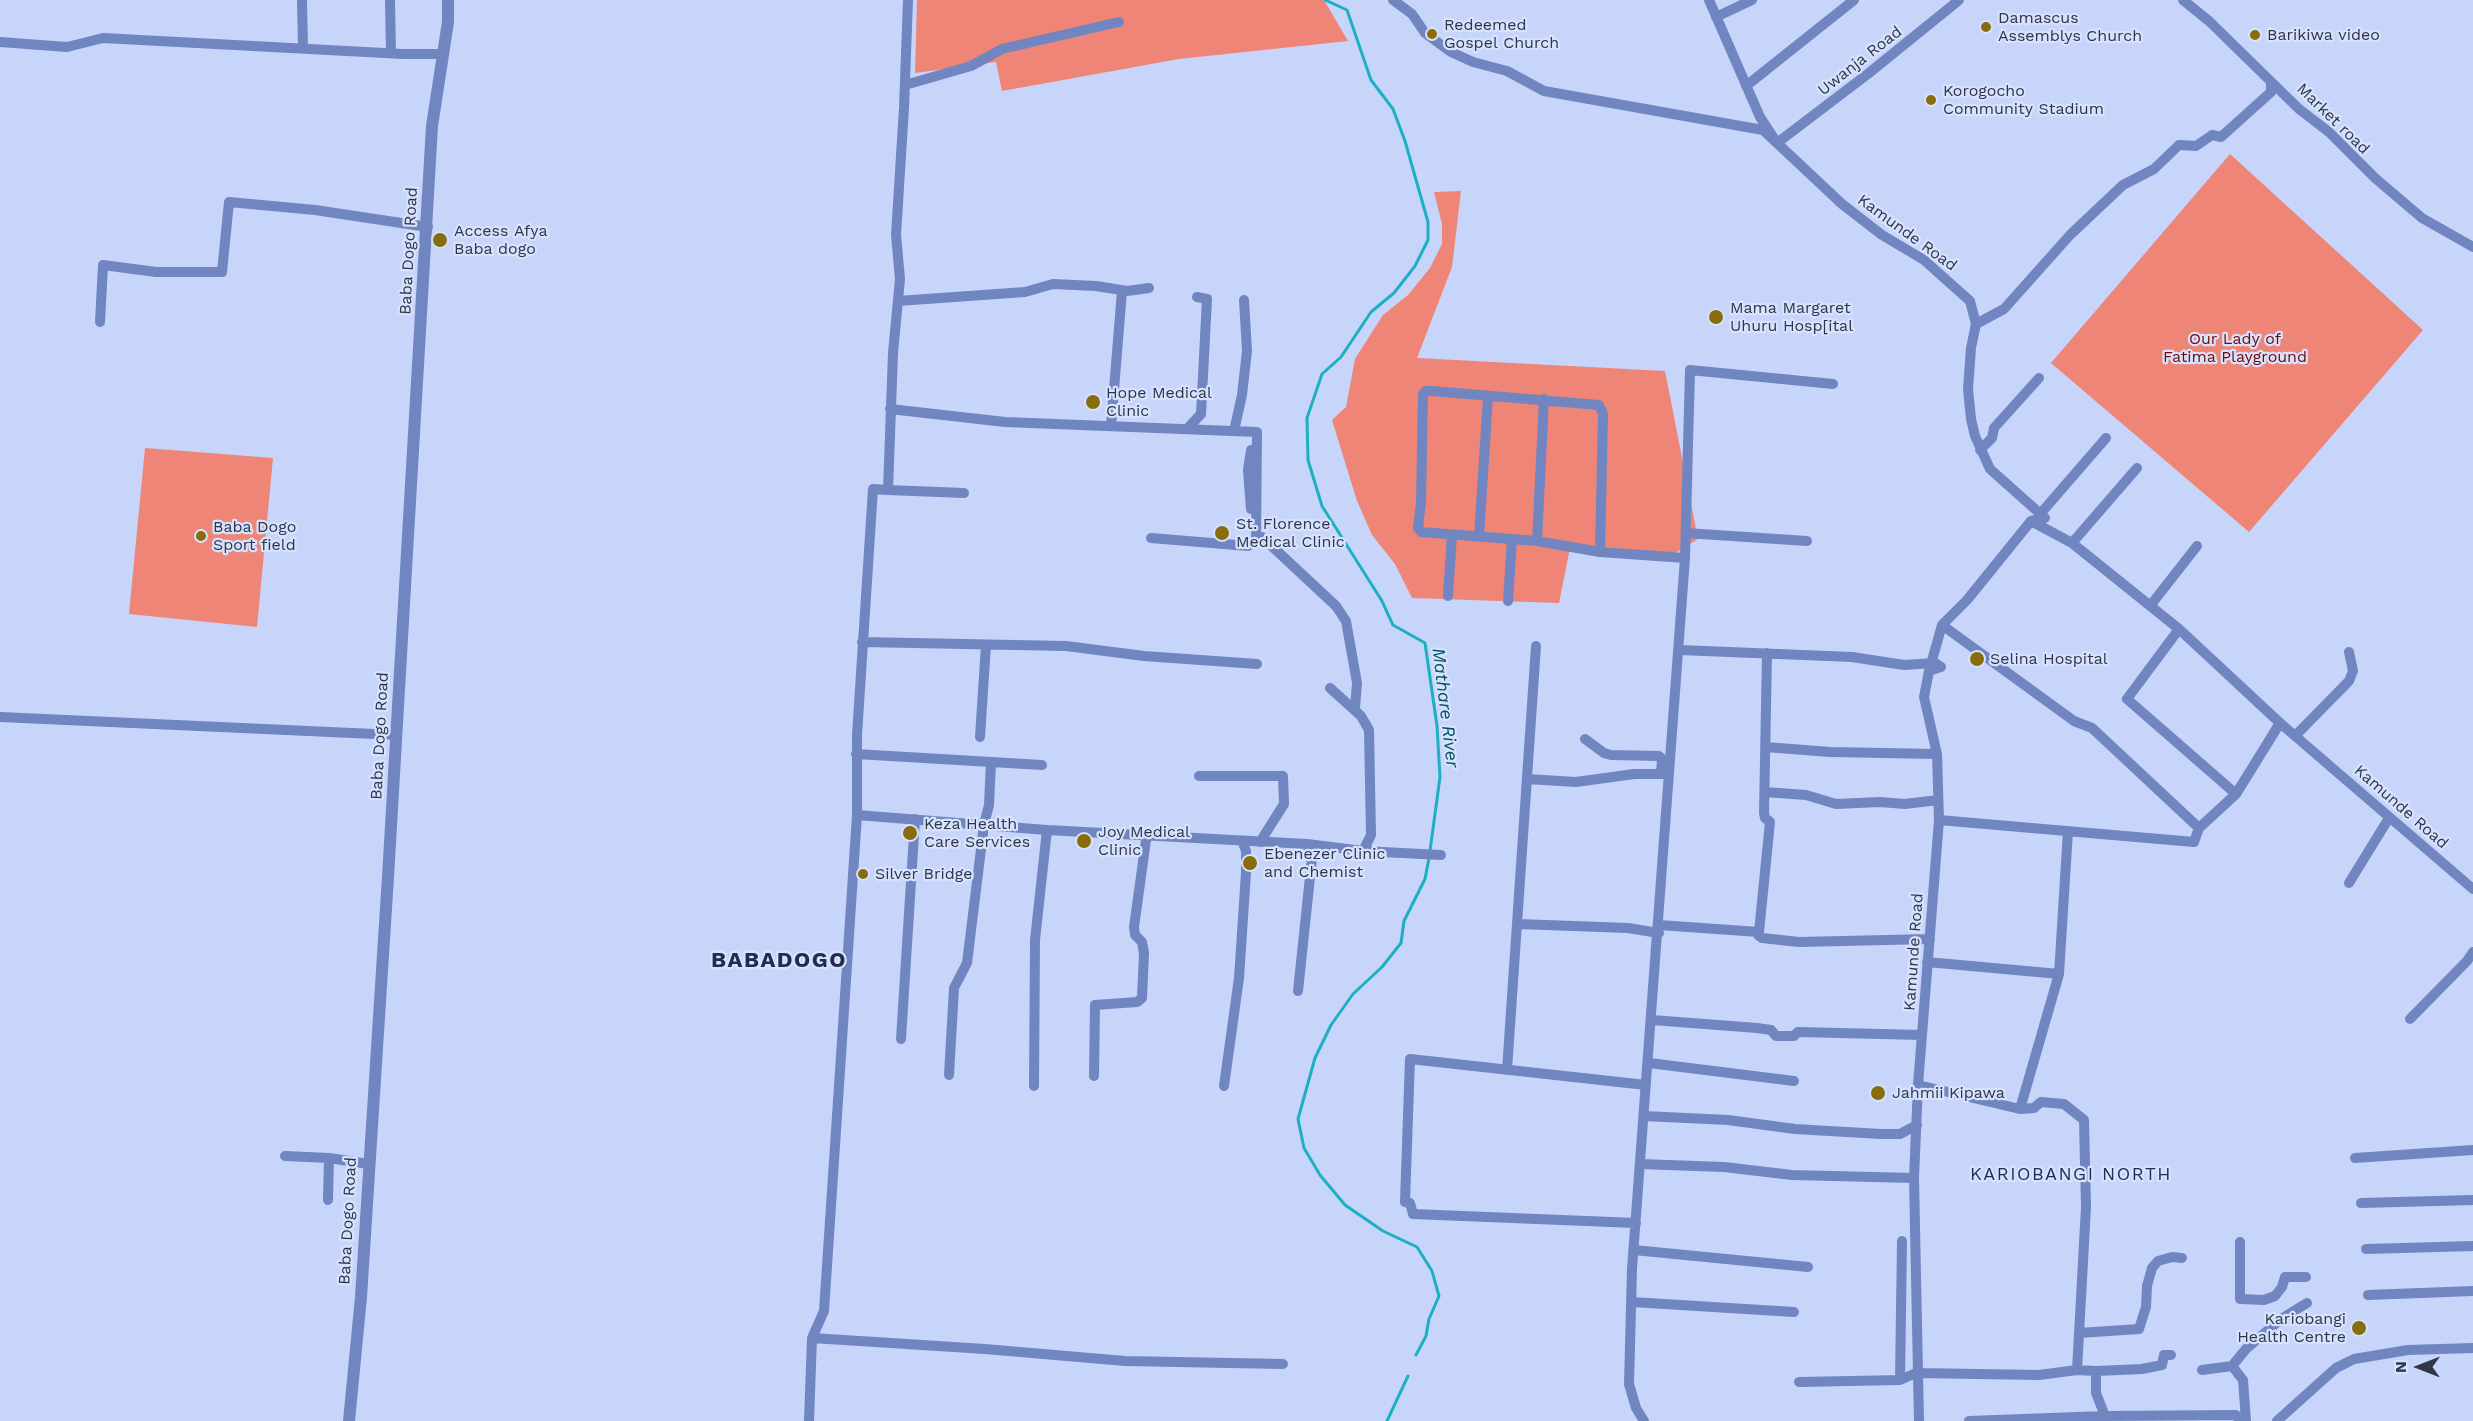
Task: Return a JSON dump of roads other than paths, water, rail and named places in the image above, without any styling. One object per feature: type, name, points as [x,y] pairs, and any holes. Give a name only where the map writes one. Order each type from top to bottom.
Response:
[{"type":"street","points":[[302,0],[303,48]]},
{"type":"street","points":[[390,0],[391,53]]},
{"type":"street","name":"Baba Dogo Road","points":[[349,1421],[361,1297],[428,227],[432,126],[448,22],[448,0]]},
{"type":"street","points":[[888,490],[892,353],[900,279],[896,236],[908,0]]},
{"type":"street","points":[[1393,0],[1412,14],[1425,33],[1451,52],[1479,64],[1507,71],[1544,91],[1729,126],[1763,130],[1778,143]]},
{"type":"street","name":"Kamunde Road","points":[[1709,0],[1760,117],[1778,143],[1828,192],[1868,225],[1924,260],[1959,290],[1970,301],[1976,324]]},
{"type":"street","points":[[1716,17],[1752,0]]},
{"type":"street","points":[[1746,86],[1854,0]]},
{"type":"street","name":"Uwanja Road","points":[[1778,143],[1869,74],[1959,0]]},
{"type":"street","name":"Market road","points":[[2183,0],[2209,21],[2299,109],[2328,132],[2355,161],[2416,213],[2473,247]]},
{"type":"street","points":[[905,85],[971,66],[1002,50],[1119,22]]},
{"type":"street","points":[[0,42],[67,47],[102,38],[443,54]]},
{"type":"street","points":[[2106,438],[2040,513],[1990,469],[1980,450],[1971,419],[1968,389],[1971,348],[1976,324],[2004,309],[2070,235],[2123,185],[2154,169],[2180,145],[2196,146],[2212,135],[2221,137],[2271,92],[2271,82]]},
{"type":"street","points":[[100,322],[103,265],[156,272],[222,272],[229,202],[315,210],[428,227]]},
{"type":"street","points":[[898,301],[1025,292],[1053,284],[1096,286],[1122,291],[1149,288]]},
{"type":"street","points":[[1111,426],[1122,291]]},
{"type":"street","points":[[1188,428],[1201,414],[1207,300],[1197,297]]},
{"type":"street","points":[[1234,431],[1242,395],[1247,351],[1244,300]]},
{"type":"street","points":[[1644,1421],[1636,1408],[1629,1384],[1634,1250],[1659,929],[1664,774],[1680,650],[1686,533],[1690,370],[1833,384]]},
{"type":"street","points":[[1980,450],[1992,438],[1994,428],[2039,378]]},
{"type":"street","points":[[1600,552],[1602,411],[1599,405],[1426,391],[1424,394],[1421,502],[1418,528],[1421,532],[1537,541],[1600,552],[1685,558]]},
{"type":"street","points":[[1479,537],[1488,397]]},
{"type":"street","points":[[1537,541],[1544,399]]},
{"type":"street","points":[[890,409],[1005,422],[1257,432],[1259,539]]},
{"type":"street","points":[[1251,449],[1248,484],[1259,539],[1336,606],[1346,621],[1357,683],[1355,708]]},
{"type":"street","points":[[2072,543],[2137,468]]},
{"type":"street","points":[[809,1421],[812,1338],[824,1311],[857,815],[856,754],[873,489],[964,493]]},
{"type":"street","name":"Kamunde Road","points":[[1919,1421],[1914,1178],[1918,1085],[1939,820],[1938,754],[1924,697],[1942,626],[2031,521],[2045,518],[2040,513]]},
{"type":"street","name":"Kamunde Road","points":[[2031,521],[2072,543],[2180,629],[2280,723],[2473,889]]},
{"type":"street","points":[[1686,533],[1806,541]]},
{"type":"street","points":[[1448,596],[1452,535]]},
{"type":"street","points":[[1151,538],[1248,546],[1259,539]]},
{"type":"street","points":[[1508,601],[1512,539]]},
{"type":"street","points":[[2150,606],[2197,546]]},
{"type":"street","points":[[1942,626],[2074,721],[2092,728],[2199,828]]},
{"type":"street","points":[[2180,629],[2127,699],[2236,794]]},
{"type":"street","points":[[862,642],[1066,646],[1144,656],[1257,664]]},
{"type":"street","points":[[980,737],[986,645]]},
{"type":"street","points":[[1507,1070],[1536,646]]},
{"type":"street","points":[[1680,650],[1852,657],[1904,665],[1935,663],[1941,667],[1929,671]]},
{"type":"street","points":[[2295,736],[2349,681],[2353,671],[2349,652]]},
{"type":"street","points":[[1767,653],[1764,816],[1770,822],[1758,935],[1762,938],[1800,942],[1930,939]]},
{"type":"street","points":[[1330,688],[1361,716],[1369,730],[1371,835],[1364,851]]},
{"type":"street","points":[[0,717],[396,735]]},
{"type":"street","points":[[1939,820],[2194,842],[2199,828],[2236,794],[2280,723]]},
{"type":"street","points":[[1586,739],[1604,753],[1611,755],[1659,756],[1662,759],[1664,774]]},
{"type":"street","points":[[1766,747],[1830,752],[1938,754]]},
{"type":"street","points":[[856,754],[1042,765]]},
{"type":"street","points":[[949,1075],[954,988],[968,963],[984,825],[989,805],[991,762]]},
{"type":"street","points":[[1527,779],[1576,782],[1634,774],[1664,774]]},
{"type":"street","points":[[1199,776],[1283,777],[1284,804],[1260,842]]},
{"type":"street","points":[[1765,792],[1806,795],[1830,800],[1836,804],[1880,802],[1905,804],[1938,800]]},
{"type":"street","points":[[857,815],[1047,830],[1147,833],[1242,841],[1307,843],[1364,851],[1439,855]]},
{"type":"street","points":[[2349,883],[2389,818]]},
{"type":"street","points":[[901,1039],[915,819]]},
{"type":"street","points":[[1034,1086],[1035,940],[1047,830]]},
{"type":"street","points":[[2020,1109],[2059,974],[2067,831]]},
{"type":"street","points":[[1094,1076],[1095,1005],[1137,1002],[1142,998],[1144,953],[1142,942],[1135,934],[1134,927],[1147,833]]},
{"type":"street","points":[[1224,1086],[1239,978],[1246,873],[1246,851],[1242,841]]},
{"type":"street","points":[[1298,991],[1311,858],[1307,843]]},
{"type":"street","points":[[1518,924],[1759,932]]},
{"type":"street","points":[[2410,1019],[2473,952]]},
{"type":"street","points":[[1927,962],[2059,974]]},
{"type":"street","points":[[1652,1020],[1757,1028],[1771,1030],[1776,1036],[1794,1036],[1798,1032],[1923,1035]]},
{"type":"street","points":[[1636,1222],[1413,1214],[1410,1203],[1406,1202],[1410,1059],[1646,1085]]},
{"type":"street","points":[[1649,1063],[1794,1081]]},
{"type":"street","points":[[1918,1085],[2020,1109],[2034,1108],[2042,1102],[2064,1104],[2084,1120],[2086,1207],[2077,1370]]},
{"type":"street","points":[[1644,1116],[1728,1120],[1795,1129],[1881,1134],[1900,1134],[1917,1125]]},
{"type":"street","points":[[2355,1158],[2473,1150]]},
{"type":"street","points":[[285,1156],[329,1158],[368,1164]]},
{"type":"street","points":[[328,1200],[329,1158]]},
{"type":"street","points":[[1640,1164],[1724,1167],[1792,1174],[1914,1178]]},
{"type":"street","points":[[2361,1203],[2473,1200]]},
{"type":"street","points":[[1900,1380],[1902,1241]]},
{"type":"street","points":[[2240,1242],[2240,1299],[2264,1300],[2276,1296],[2285,1277],[2306,1277]]},
{"type":"street","points":[[2366,1249],[2473,1246]]},
{"type":"street","points":[[1634,1250],[1808,1267]]},
{"type":"street","points":[[2079,1333],[2139,1329],[2146,1307],[2147,1286],[2152,1268],[2158,1261],[2172,1257],[2182,1258]]},
{"type":"street","points":[[2368,1295],[2473,1291]]},
{"type":"street","points":[[1632,1302],[1794,1312]]},
{"type":"street","points":[[2202,1370],[2232,1366],[2246,1349],[2281,1319],[2307,1303]]},
{"type":"street","points":[[812,1338],[1125,1361],[1283,1364]]},
{"type":"street","points":[[2277,1421],[2336,1368],[2354,1359],[2408,1350],[2473,1348]]},
{"type":"street","points":[[1800,1382],[1900,1380],[1916,1373],[2039,1375],[2077,1370],[2142,1369],[2162,1365],[2164,1356],[2171,1355]]},
{"type":"street","points":[[2232,1366],[2243,1380],[2246,1421]]},
{"type":"street","points":[[2096,1371],[2096,1393],[2105,1416]]},
{"type":"street","points":[[1969,1421],[2105,1416],[2236,1415],[2240,1421]]},
{"type":"waterway","name":"Mathare River","points":[[1325,0],[1347,10],[1371,80],[1393,109],[1405,141],[1428,222],[1428,240],[1415,266],[1394,293],[1371,312],[1341,357],[1322,374],[1307,418],[1308,460],[1322,506],[1382,601],[1393,625],[1425,643],[1437,726],[1440,777],[1430,851]]},
{"type":"waterway","name":"Mathare River","points":[[1416,1355],[1426,1336],[1429,1319],[1439,1296],[1432,1271],[1417,1247],[1383,1231],[1345,1205],[1320,1175],[1304,1148],[1298,1119],[1315,1058],[1331,1025],[1353,994],[1382,967],[1401,943],[1404,921],[1425,879],[1429,858]]},
{"type":"waterway","name":"Mathare River","points":[[1387,1421],[1408,1376]]},
{"type":"place","name":"Damascus Assemblys Church","points":[[1986,27]]},
{"type":"place","name":"Redeemed Gospel Church","points":[[1432,34]]},
{"type":"place","name":"Barikiwa video","points":[[2255,35]]},
{"type":"place","name":"Korogocho Community Stadium","points":[[1931,100]]},
{"type":"place","name":"Access Afya Baba dogo","points":[[440,240]]},
{"type":"place","name":"Mama Margaret Uhuru Hosp[ital","points":[[1716,317]]},
{"type":"place","name":"Hope Medical Clinic","points":[[1093,402]]},
{"type":"place","name":"St. Florence Medical Clinic","points":[[1222,533]]},
{"type":"place","name":"Baba Dogo Sport field","points":[[201,536]]},
{"type":"place","name":"Selina Hospital","points":[[1977,659]]},
{"type":"place","name":"Keza Health Care Services","points":[[910,833]]},
{"type":"place","name":"Joy Medical Clinic","points":[[1084,841]]},
{"type":"place","name":"Ebenezer Clinic and Chemist","points":[[1250,863]]},
{"type":"place","name":"Silver Bridge","points":[[863,874]]},
{"type":"place","name":"Jahmii Kipawa","points":[[1878,1093]]},
{"type":"place","name":"Kariobangi Health Centre","points":[[2359,1328]]},
{"type":"district","name":"BABADOGO","points":[[779,961]]},
{"type":"district","name":"KARIOBANGI NORTH","points":[[2071,1175]]},
{"type":"park label","name":"Our Lady of Fatima Playground","points":[[2235,348]]}]
